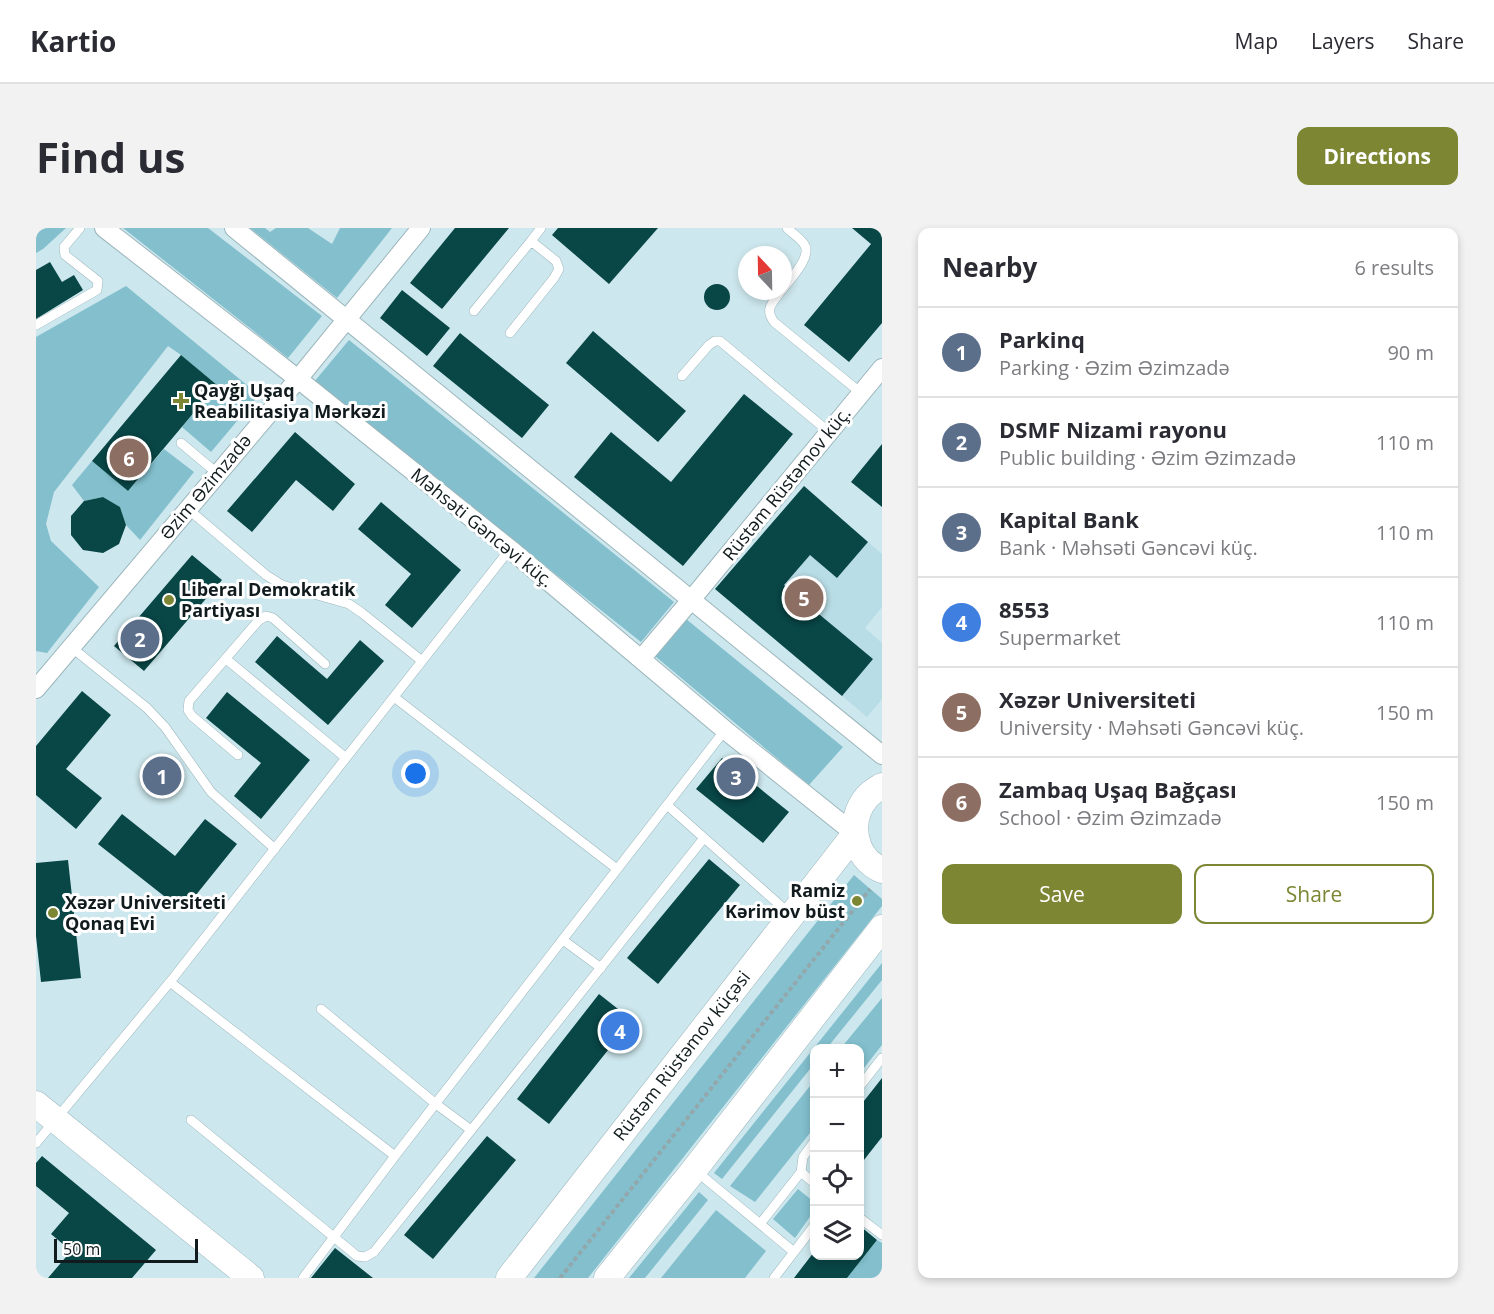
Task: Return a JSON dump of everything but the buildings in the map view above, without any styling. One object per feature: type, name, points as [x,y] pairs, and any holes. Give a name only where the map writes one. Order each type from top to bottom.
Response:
[{"type":"main road","points":[[876,879],[878,868],[867,860],[859,848],[855,834],[855,820],[860,807],[877,786]]},
{"type":"main road","name":"Rüstəm Rüstəmov küçəsi","points":[[509,1278],[855,834]]},
{"type":"main road","points":[[607,1278],[882,928]]},
{"type":"main road","points":[[46,1112],[251,1278]]},
{"type":"street","name":"Məhsəti Gəncəvi küç.","points":[[105,228],[510,549],[725,730],[855,834]]},
{"type":"street","points":[[234,228],[882,755]]},
{"type":"street","name":"Əzim Əzimzadə","points":[[36,689],[298,379],[421,228]]},
{"type":"street","name":"Rüstəm Rüstəmov küç.","points":[[641,659],[882,368]]},
{"type":"lane","points":[[36,325],[97,290],[98,281],[65,255],[64,247],[80,228]]},
{"type":"lane","points":[[474,311],[542,228]]},
{"type":"lane","points":[[787,228],[804,244],[807,251],[806,257],[792,276]]},
{"type":"lane","points":[[510,333],[559,269],[556,261],[531,241]]},
{"type":"lane","points":[[775,300],[770,307],[769,315],[774,322],[861,393]]},
{"type":"lane","points":[[682,376],[710,345],[715,341],[720,341],[829,432]]},
{"type":"lane","points":[[181,443],[218,474]]},
{"type":"lane","points":[[188,509],[266,575],[282,585],[349,604],[422,661]]},
{"type":"lane","points":[[36,1143],[46,1112],[170,982],[510,549]]},
{"type":"lane","points":[[238,755],[192,716],[188,710],[189,701],[259,620],[266,616],[273,618],[325,664]]},
{"type":"lane","points":[[71,647],[147,708],[165,727],[211,792],[275,849]]},
{"type":"lane","points":[[226,658],[346,758]]},
{"type":"lane","points":[[394,697],[617,869]]},
{"type":"lane","points":[[303,1278],[725,730]]},
{"type":"lane","points":[[667,805],[791,915]]},
{"type":"lane","points":[[191,1120],[357,1256],[365,1257],[374,1252],[704,838]]},
{"type":"lane","points":[[563,940],[601,968]]},
{"type":"lane","points":[[170,982],[395,1156]]},
{"type":"lane","points":[[321,1009],[471,1130]]},
{"type":"lane","points":[[864,1081],[882,1058]]},
{"type":"lane","points":[[760,1224],[801,1172],[803,1157],[810,1147]]},
{"type":"lane","points":[[694,1170],[794,1252]]},
{"type":"lane","points":[[801,1172],[810,1180]]},
{"type":"lane","points":[[864,1221],[882,1235]]},
{"type":"lane","points":[[774,1278],[810,1231]]},
{"type":"path","points":[[560,1278],[876,879]]},
{"type":"shaded area","points":[[36,228],[66,228],[36,253]]},
{"type":"shaded area","points":[[123,228],[208,228],[322,316],[288,358]]},
{"type":"shaded area","points":[[250,228],[265,228],[270,232],[276,228],[308,228],[332,244],[340,228],[392,228],[337,298]]},
{"type":"shaded area","points":[[126,286],[259,395],[211,452],[182,427],[217,385],[168,346],[54,492],[46,524],[51,541],[99,587],[47,653],[36,651],[36,337]]},
{"type":"shaded area","points":[[349,340],[674,602],[641,642],[314,382]]},
{"type":"shaded area","points":[[164,449],[194,472],[140,540],[126,525],[120,507],[103,497],[84,501],[72,485],[92,461],[128,491]]},
{"type":"shaded area","points":[[804,486],[882,554],[882,607],[865,628],[882,643],[882,699],[867,717],[715,589]]},
{"type":"shaded area","points":[[686,619],[843,747],[809,785],[655,656]]},
{"type":"shaded area","points":[[854,875],[882,899],[882,906],[588,1278],[534,1278]]},
{"type":"shaded area","points":[[882,963],[882,980],[830,1044],[817,1044]]},
{"type":"shaded area","points":[[882,998],[882,1045],[864,1068],[864,1044],[844,1044]]},
{"type":"shaded area","points":[[810,1053],[810,1069],[722,1179],[714,1173]]},
{"type":"shaded area","points":[[810,1086],[810,1133],[755,1202],[730,1186]]},
{"type":"shaded area","points":[[798,1189],[810,1199],[810,1217],[795,1238],[773,1219]]},
{"type":"shaded area","points":[[699,1192],[708,1200],[645,1278],[629,1278]]},
{"type":"shaded area","points":[[716,1210],[766,1251],[745,1278],[661,1278]]},
{"type":"shaded area","points":[[877,1240],[882,1243],[882,1278],[847,1278],[861,1260],[864,1260],[864,1256]]},
{"type":"place","name":"Qayğı Uşaq Reabilitasiya Mərkəzi","points":[[181,401]]},
{"type":"place","name":"Zambaq Uşaq Bağçası","points":[[129,458]]},
{"type":"place","name":"Xəzər Universiteti","points":[[804,598]]},
{"type":"place","name":"Liberal Demokratik Partiyası","points":[[169,600]]},
{"type":"place","name":"DSMF Nizami rayonu","points":[[140,639]]},
{"type":"place","name":"Parkinq","points":[[162,776]]},
{"type":"place","name":"Kapital Bank","points":[[736,777]]},
{"type":"place","name":"Ramiz Kərimov büst","points":[[857,901]]},
{"type":"place","name":"Xəzər Universiteti Qonaq Evi","points":[[53,913]]},
{"type":"place","name":"8553","points":[[620,1031]]}]
